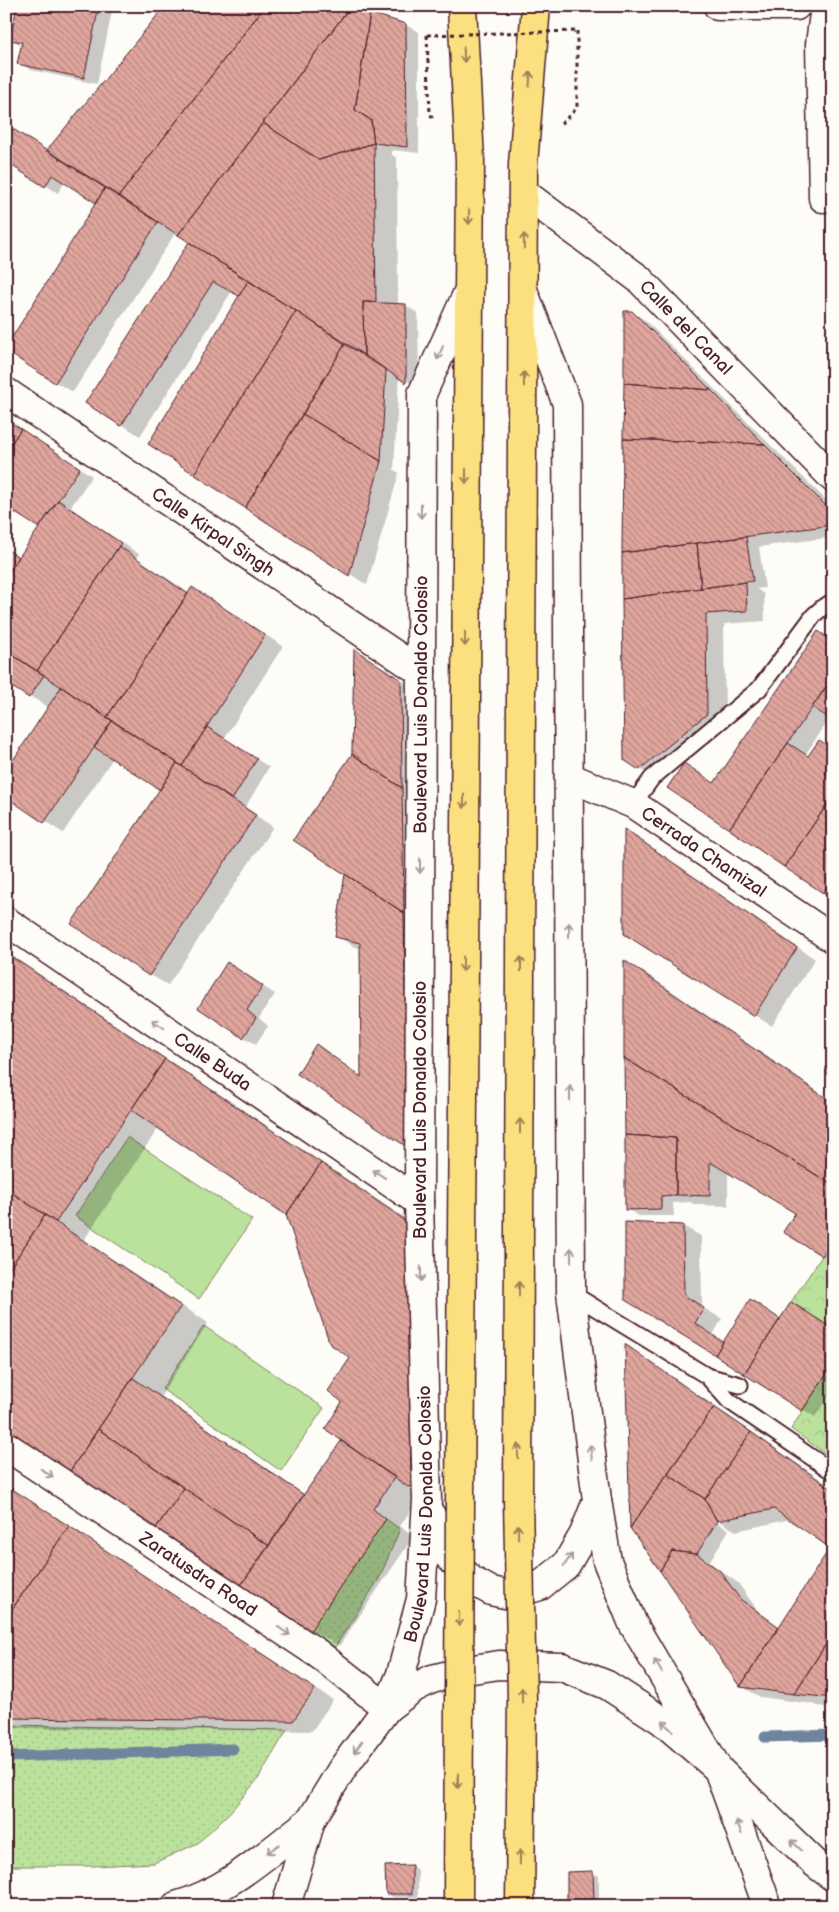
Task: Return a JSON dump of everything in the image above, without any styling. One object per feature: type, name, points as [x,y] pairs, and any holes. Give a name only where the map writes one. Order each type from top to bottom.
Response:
[{"type":"main road","name":"Boulevard Luis Donaldo Colosio","points":[[458,1906],[470,161],[462,6]]},
{"type":"main road","points":[[520,1906],[522,1700],[518,1500],[524,164],[536,6]]},
{"type":"main road","points":[[718,6],[796,6]]},
{"type":"main road","points":[[823,198],[820,44],[825,6]]},
{"type":"main road","name":"Calle del Canal","points":[[524,193],[639,279],[833,478]]},
{"type":"main road","points":[[523,290],[567,404],[571,1293],[597,1500],[607,1561],[633,1624],[718,1769],[764,1894],[766,1906]]},
{"type":"main road","name":"Boulevard Luis Donaldo Colosio","points":[[286,1906],[311,1820],[342,1769],[387,1708],[401,1674],[421,1599],[427,1500],[419,1202],[422,394],[468,292]]},
{"type":"main road","name":"Calle Kirpal Singh","points":[[6,392],[421,672]]},
{"type":"main road","name":"Cerrada Chamizal","points":[[569,777],[633,804],[833,939]]},
{"type":"main road","name":"Calle Buda","points":[[6,921],[419,1202]]},
{"type":"main road","name":"Zaratusdra Road","points":[[6,1446],[316,1653],[387,1708]]},
{"type":"main road","points":[[427,1500],[441,1548],[471,1580],[491,1592],[510,1595],[540,1586],[566,1565],[584,1534],[597,1500]]},
{"type":"main road","points":[[387,1708],[414,1688],[432,1679],[474,1668],[499,1665],[562,1667],[607,1685],[661,1720],[718,1769],[816,1864],[833,1877]]},
{"type":"main road","points":[[176,1906],[194,1901],[234,1879],[311,1820]]},
{"type":"lane","points":[[633,804],[652,778],[760,690],[814,615],[823,607],[833,602]]},
{"type":"lane","points":[[571,1293],[707,1376],[740,1385]]},
{"type":"lane","points":[[707,1376],[729,1401],[833,1472]]},
{"type":"path","points":[[430,114],[427,35],[577,31],[576,108]]},
{"type":"green space","points":[[127,1137],[252,1220],[199,1299],[75,1216]]},
{"type":"green space","points":[[828,1247],[833,1250],[833,1329],[791,1302]]},
{"type":"green space","points":[[204,1326],[324,1408],[281,1471],[162,1389]]},
{"type":"green space","points":[[833,1364],[833,1459],[791,1429]]},
{"type":"green space","points":[[386,1519],[400,1529],[379,1579],[335,1647],[310,1631]]},
{"type":"green space","points":[[6,1725],[287,1730],[258,1779],[231,1811],[198,1843],[154,1863],[94,1866],[6,1866]]},
{"type":"building","points":[[17,6],[99,6],[84,78],[17,64],[22,42],[10,40]]},
{"type":"building","points":[[165,6],[265,6],[119,196],[47,150]]},
{"type":"building","points":[[265,6],[350,7],[178,235],[119,196]]},
{"type":"building","points":[[350,7],[370,13],[355,110],[371,120],[374,143],[319,160],[263,123]]},
{"type":"building","points":[[370,13],[406,24],[407,147],[374,143],[371,120],[355,110]]},
{"type":"building","points":[[263,123],[319,160],[374,143],[376,302],[363,302],[364,355],[178,235]]},
{"type":"building","points":[[6,124],[13,129],[6,140]]},
{"type":"building","points":[[13,129],[105,188],[96,203],[52,175],[45,187],[6,162],[6,140]]},
{"type":"building","points":[[105,188],[158,222],[55,383],[6,351],[6,347]]},
{"type":"building","points":[[189,242],[248,281],[239,296],[213,282],[121,426],[85,403]]},
{"type":"building","points":[[248,281],[296,311],[194,474],[148,444]]},
{"type":"building","points":[[363,302],[406,304],[406,383],[364,355]]},
{"type":"building","points":[[296,311],[345,344],[245,508],[194,474]]},
{"type":"building","points":[[624,311],[632,311],[711,390],[624,383]]},
{"type":"building","points":[[345,344],[386,370],[381,461],[303,414]]},
{"type":"building","points":[[624,383],[711,390],[764,444],[623,439]]},
{"type":"building","points":[[303,414],[381,461],[349,576],[245,508]]},
{"type":"building","points":[[6,419],[21,429],[6,451]]},
{"type":"building","points":[[21,429],[80,468],[39,528],[6,507],[6,451]]},
{"type":"building","points":[[623,439],[764,444],[833,513],[833,525],[622,553]]},
{"type":"building","points":[[58,500],[121,543],[37,671],[6,651],[6,576]]},
{"type":"building","points":[[746,537],[753,581],[701,588],[697,543]]},
{"type":"building","points":[[697,543],[701,588],[622,599],[622,553]]},
{"type":"building","points":[[119,546],[188,594],[107,717],[37,671]]},
{"type":"building","points":[[6,549],[19,557],[6,576]]},
{"type":"building","points":[[746,582],[747,611],[706,614],[707,714],[639,770],[624,760],[622,599]]},
{"type":"building","points":[[192,587],[265,635],[182,766],[107,717]]},
{"type":"building","points":[[818,631],[833,641],[833,677],[729,829],[667,788],[684,763],[714,783]]},
{"type":"building","points":[[354,649],[401,680],[402,788],[352,754]]},
{"type":"building","points":[[6,651],[44,675],[29,698],[6,683]]},
{"type":"building","points":[[833,677],[833,721],[812,707]]},
{"type":"building","points":[[61,687],[112,721],[44,823],[6,797],[6,771]]},
{"type":"building","points":[[112,721],[177,763],[160,790],[94,747]]},
{"type":"building","points":[[207,727],[257,759],[232,800],[182,766]]},
{"type":"building","points":[[819,740],[833,749],[833,762],[825,773],[833,779],[833,796],[784,867],[729,829],[788,743],[808,756]]},
{"type":"building","points":[[352,754],[402,788],[404,913],[293,840]]},
{"type":"building","points":[[833,762],[833,779],[825,773]]},
{"type":"building","points":[[177,763],[256,815],[149,976],[71,924]]},
{"type":"building","points":[[833,796],[833,878],[823,893],[784,867]]},
{"type":"building","points":[[624,829],[797,948],[754,1016],[624,934]]},
{"type":"building","points":[[345,874],[404,913],[407,1147],[297,1074],[316,1044],[361,1077],[360,943],[335,937]]},
{"type":"building","points":[[833,878],[833,899],[823,893]]},
{"type":"building","points":[[6,953],[165,1059],[56,1222],[6,1189]]},
{"type":"building","points":[[624,960],[833,1103],[833,1185],[624,1058]]},
{"type":"building","points":[[227,962],[263,986],[247,1010],[256,1018],[243,1038],[198,1008]]},
{"type":"building","points":[[624,1058],[833,1185],[833,1240],[822,1256],[783,1232],[795,1213],[710,1162],[710,1196],[676,1195],[676,1138],[625,1135]]},
{"type":"building","points":[[165,1059],[321,1163],[286,1215],[131,1110]]},
{"type":"building","points":[[625,1135],[676,1138],[676,1195],[661,1196],[661,1209],[625,1210]]},
{"type":"building","points":[[321,1163],[402,1218],[408,1228],[411,1486],[408,1487],[325,1429],[342,1402],[328,1391],[350,1358],[330,1344],[286,1215]]},
{"type":"building","points":[[6,1189],[45,1215],[6,1274]]},
{"type":"building","points":[[45,1215],[181,1306],[70,1471],[6,1429],[6,1274]]},
{"type":"building","points":[[625,1222],[683,1225],[684,1295],[704,1308],[695,1323],[723,1342],[715,1355],[625,1300]]},
{"type":"building","points":[[750,1299],[780,1319],[744,1374],[715,1355]]},
{"type":"building","points":[[791,1302],[833,1329],[833,1364],[802,1411],[744,1374]]},
{"type":"building","points":[[625,1344],[714,1407],[630,1528]]},
{"type":"building","points":[[133,1378],[304,1495],[269,1546],[98,1429]]},
{"type":"building","points":[[714,1407],[751,1432],[705,1499],[667,1474]]},
{"type":"building","points":[[98,1429],[184,1488],[156,1528],[70,1471]]},
{"type":"building","points":[[751,1432],[833,1490],[833,1543],[830,1548],[774,1509],[717,1521],[705,1499]]},
{"type":"building","points":[[341,1441],[395,1477],[373,1509],[386,1519],[310,1631],[241,1585]]},
{"type":"building","points":[[667,1474],[705,1499],[717,1521],[697,1554],[672,1551],[660,1571],[630,1528]]},
{"type":"building","points":[[6,1485],[69,1526],[6,1618]]},
{"type":"building","points":[[184,1488],[269,1546],[241,1585],[156,1528]]},
{"type":"building","points":[[69,1526],[315,1689],[293,1721],[6,1718],[6,1618]]},
{"type":"building","points":[[833,1543],[833,1633],[794,1694],[740,1687]]},
{"type":"building","points":[[672,1551],[697,1554],[720,1571],[740,1599],[779,1627],[740,1687],[660,1571]]},
{"type":"building","points":[[833,1633],[833,1698],[794,1694]]},
{"type":"building","points":[[412,1865],[412,1894],[386,1894],[385,1866]]},
{"type":"building","points":[[593,1871],[594,1901],[567,1901],[567,1872]]},
{"type":"waterway","points":[[765,1737],[833,1735]]},
{"type":"waterway","points":[[6,1757],[233,1749]]}]
